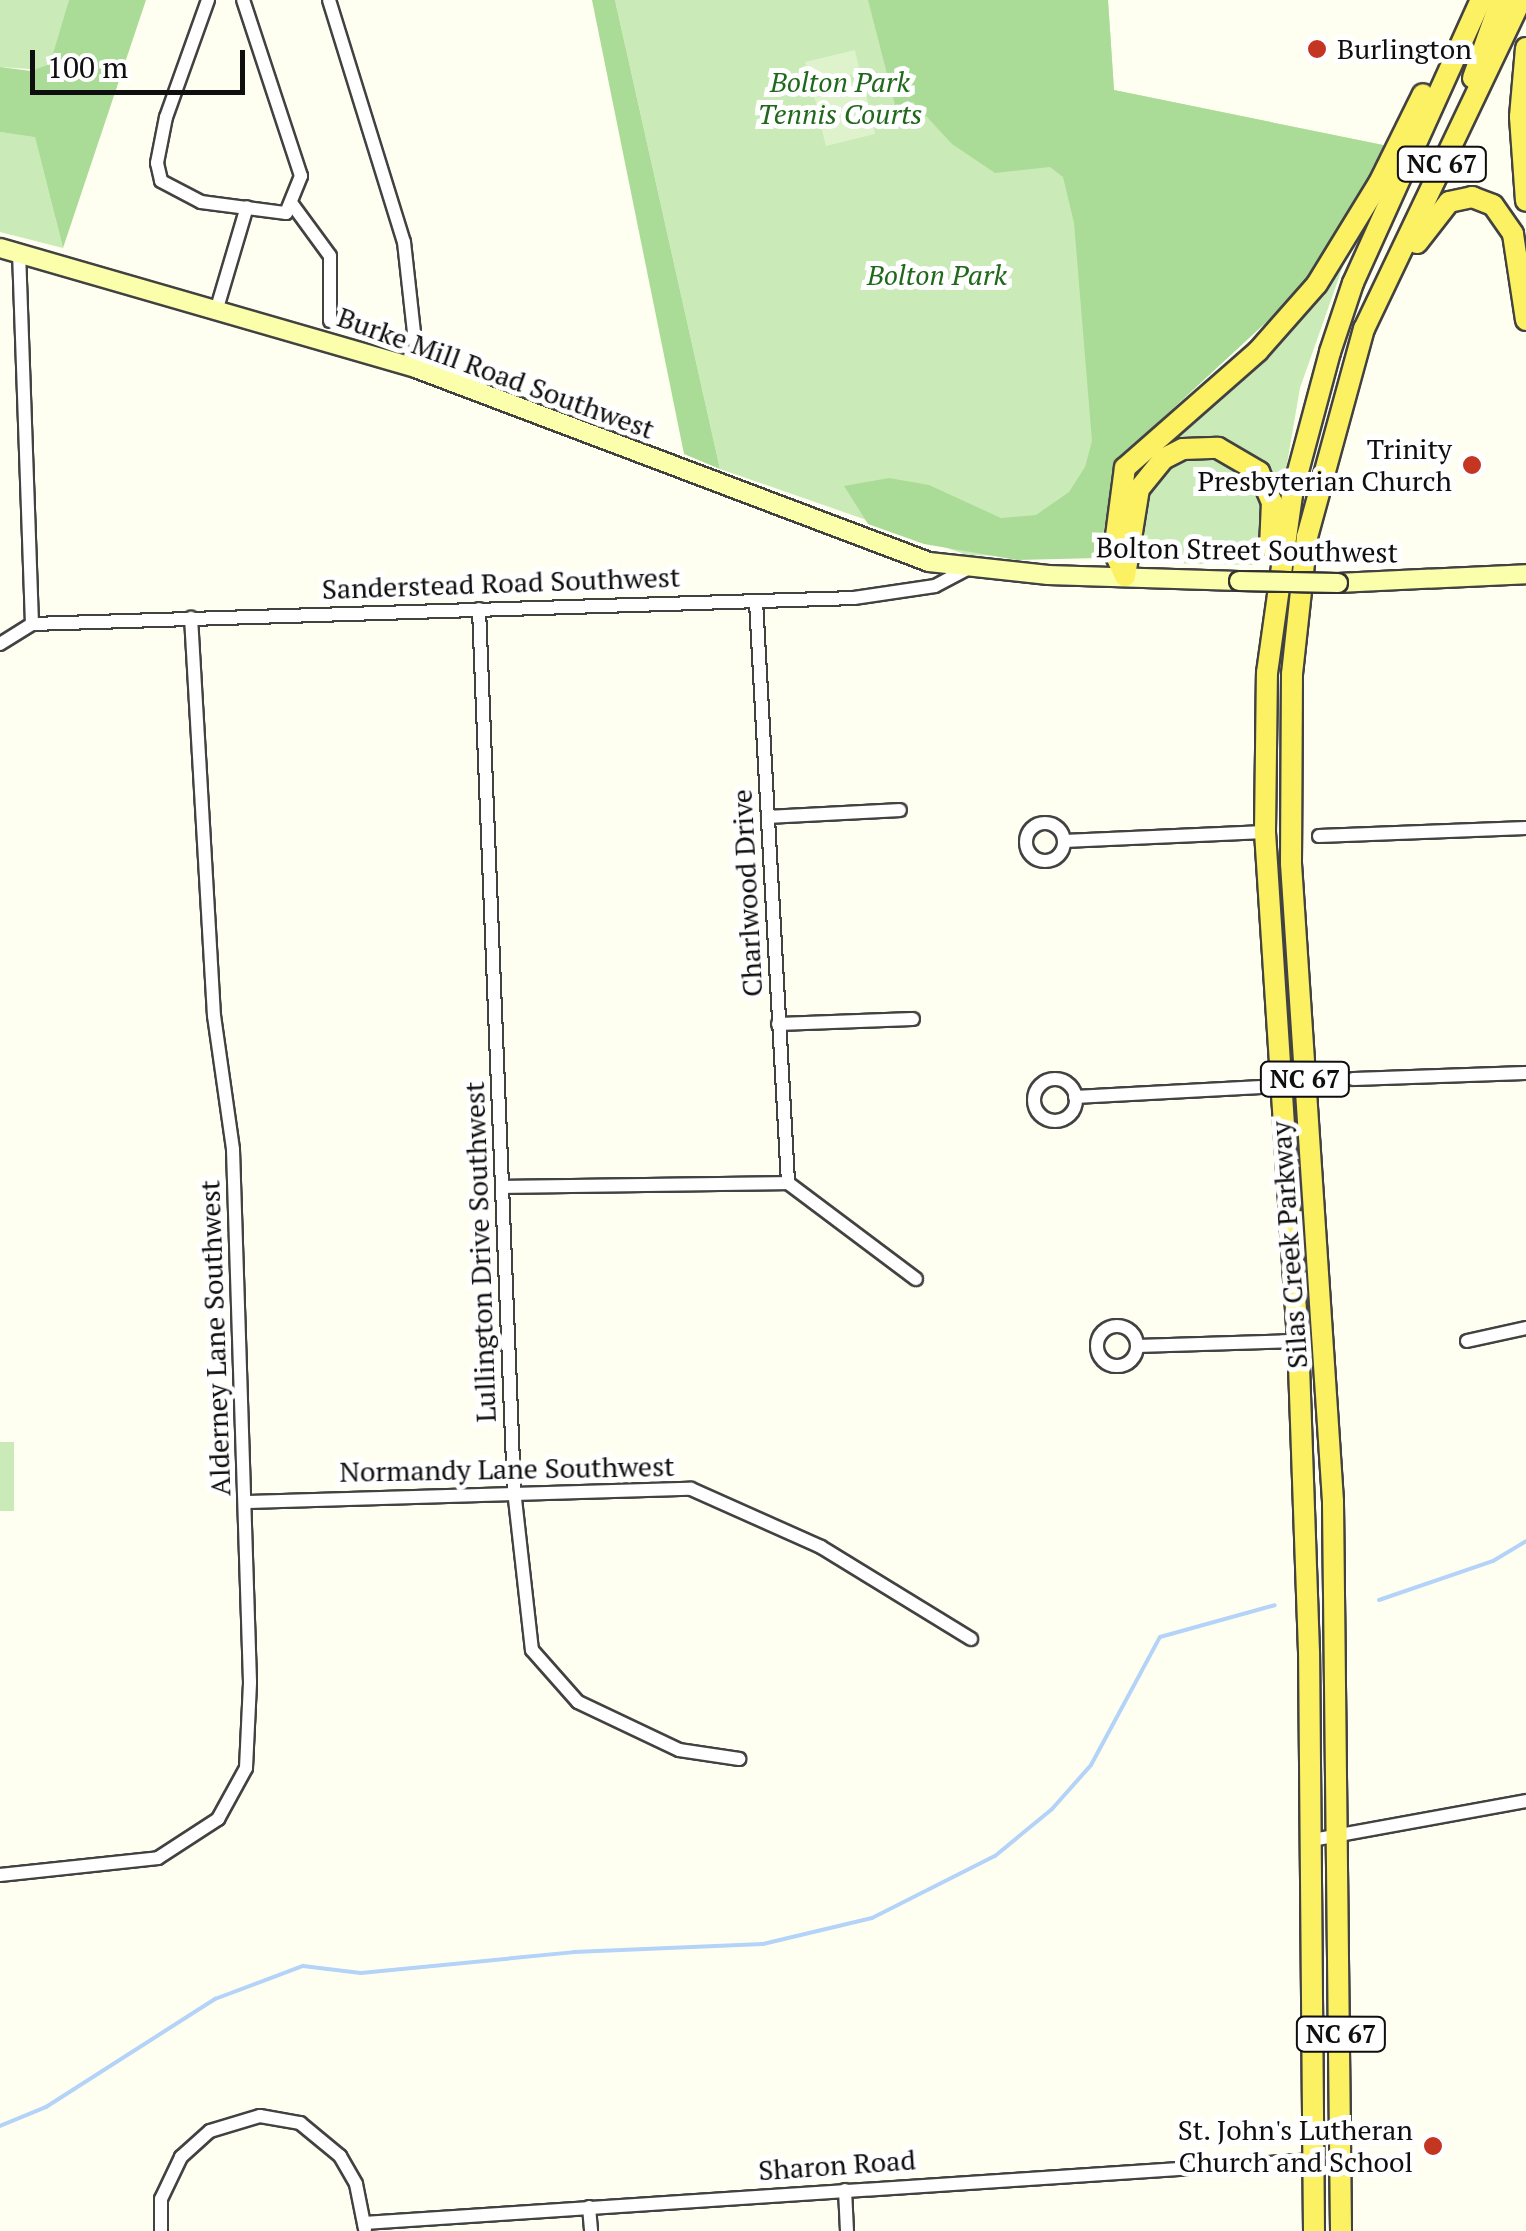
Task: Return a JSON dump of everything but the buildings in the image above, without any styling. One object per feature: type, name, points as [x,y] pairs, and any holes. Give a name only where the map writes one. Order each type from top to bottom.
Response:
[{"type":"main road","name":"Silas Creek Parkway","points":[[1314,2231],[1312,1840],[1298,1341],[1265,832],[1267,673],[1289,509],[1330,352],[1481,0]]},
{"type":"main road","points":[[1468,110],[1474,70],[1501,0]]},
{"type":"main road","name":"Silas Creek Parkway","points":[[1340,2231],[1340,1836],[1333,1501],[1289,762],[1307,537],[1364,329],[1521,0]]},
{"type":"main road","points":[[1526,48],[1520,117],[1526,200]]},
{"type":"main road","points":[[1125,576],[1114,551],[1125,468],[1258,351],[1317,284],[1379,183],[1427,86],[1457,49]]},
{"type":"main road","points":[[1364,329],[1387,304],[1429,222],[1464,198],[1493,205],[1511,228],[1526,320]]},
{"type":"main road","points":[[1125,576],[1134,552],[1134,501],[1162,459],[1207,446],[1251,464],[1272,502],[1260,616],[1267,673]]},
{"type":"street","points":[[208,0],[166,117],[157,163],[161,181],[176,194],[286,213],[301,176],[243,0]]},
{"type":"street","points":[[330,0],[404,242],[418,369]]},
{"type":"street","points":[[292,204],[330,256],[330,321]]},
{"type":"street","points":[[217,308],[247,207]]},
{"type":"street","points":[[0,644],[32,624],[10,250]]},
{"type":"street","name":"Burke Mill Road Southwest","points":[[10,250],[418,369],[895,552],[966,569]]},
{"type":"street","name":"Bolton Street Southwest","points":[[966,569],[1338,582],[1526,574]]},
{"type":"street","name":"Sanderstead Road Southwest","points":[[32,624],[844,598],[935,586],[966,569]]},
{"type":"street","name":"Charlwood Drive","points":[[756,601],[788,1183]]},
{"type":"street","name":"Lullington Drive Southwest","points":[[480,609],[514,1490],[532,1650],[578,1702],[679,1750],[740,1759]]},
{"type":"street","name":"Alderney Lane Southwest","points":[[0,1875],[139,1864],[198,1836],[231,1804],[249,1741],[246,1502],[234,1149],[214,1016],[190,618]]},
{"type":"street","points":[[768,817],[900,810]]},
{"type":"street","points":[[1319,836],[1526,828]]},
{"type":"street","points":[[1064,841],[1265,832]]},
{"type":"street","points":[[778,1024],[913,1018]]},
{"type":"street","points":[[1352,1080],[1526,1073]]},
{"type":"street","points":[[1075,1097],[1280,1086]]},
{"type":"street","points":[[503,1188],[788,1183],[916,1279]]},
{"type":"street","points":[[1467,1341],[1526,1328]]},
{"type":"street","points":[[1136,1346],[1298,1341]]},
{"type":"street","name":"Normandy Lane Southwest","points":[[246,1502],[514,1490],[692,1489],[821,1547],[972,1639]]},
{"type":"street","points":[[1312,1840],[1525,1804]]},
{"type":"street","points":[[161,2231],[164,2186],[181,2157],[210,2130],[260,2116],[300,2122],[326,2141],[352,2172],[364,2227]]},
{"type":"street","name":"Sharon Road","points":[[364,2227],[589,2207],[1314,2160]]},
{"type":"street","points":[[845,2190],[848,2231]]},
{"type":"street","points":[[589,2207],[591,2231]]},
{"type":"green space","points":[[0,0],[69,0],[58,53],[43,70],[0,67]]},
{"type":"green space","points":[[69,0],[146,0],[63,248],[35,137],[0,132],[0,67],[31,71],[50,64]]},
{"type":"green space","points":[[592,0],[615,0],[720,469],[684,454]]},
{"type":"green space","name":"Bolton Park","points":[[615,0],[1108,0],[1114,90],[1388,146],[1289,301],[1128,450],[1113,480],[1099,558],[967,555],[720,469]]},
{"type":"green space","points":[[868,0],[1108,0],[1114,90],[1388,146],[1318,266],[1289,301],[1128,450],[1113,480],[1099,558],[1017,560],[924,544],[868,524],[844,486],[889,478],[929,485],[1001,518],[1036,515],[1069,492],[1085,467],[1092,441],[1074,223],[1063,177],[1050,167],[995,173],[952,144],[913,102],[895,105]]},
{"type":"green space","points":[[855,50],[860,73],[811,85],[805,62]]},
{"type":"green space","name":"Bolton Park Tennis Courts","points":[[863,80],[868,103],[819,115],[813,92]]},
{"type":"green space","points":[[870,111],[875,134],[826,146],[820,123]]},
{"type":"green space","points":[[0,132],[35,136],[63,248],[0,232]]},
{"type":"green space","points":[[1343,266],[1300,388],[1279,510],[1265,470],[1235,447],[1150,449]]},
{"type":"green space","points":[[1201,454],[1228,459],[1259,485],[1267,532],[1261,565],[1155,563],[1143,553],[1145,493],[1173,461]]},
{"type":"green space","points":[[0,1442],[14,1442],[14,1511],[0,1511]]},
{"type":"waterway","points":[[1379,1600],[1493,1561],[1526,1541]]},
{"type":"waterway","points":[[0,2126],[46,2107],[215,1999],[303,1966],[361,1973],[574,1952],[763,1944],[872,1918],[995,1856],[1052,1809],[1091,1765],[1160,1637],[1275,1605]]},
{"type":"place","name":"Burlington","points":[[1317,49]]},
{"type":"place","name":"Trinity Presbyterian Church","points":[[1472,465]]},
{"type":"place","name":"St. John's Lutheran Church and School","points":[[1433,2146]]}]
